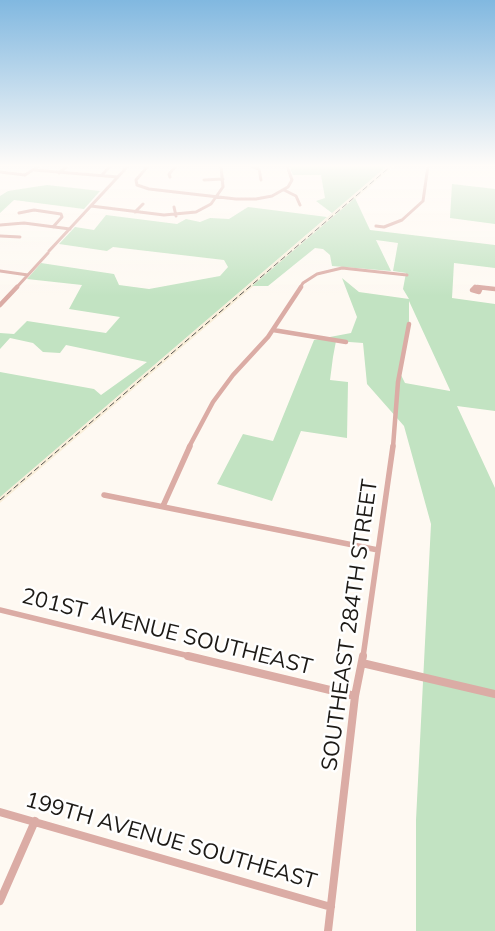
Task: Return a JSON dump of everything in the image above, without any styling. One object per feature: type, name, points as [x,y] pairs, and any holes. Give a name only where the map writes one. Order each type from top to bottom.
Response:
[{"type":"street","points":[[1,303],[88,209]]},
{"type":"street","points":[[116,209],[176,216],[202,209]]},
{"type":"street","points":[[175,209],[176,216]]},
{"type":"street","points":[[376,226],[384,227],[402,220],[414,209]]},
{"type":"street","points":[[19,213],[34,210],[62,215],[53,227]]},
{"type":"street","points":[[0,225],[18,223],[70,229]]},
{"type":"street","points":[[0,236],[20,236]]},
{"type":"street","points":[[163,506],[187,452],[213,402],[233,375],[273,330],[299,287],[313,276],[328,270],[342,268],[407,275]]},
{"type":"street","points":[[0,271],[28,275]]},
{"type":"street","points":[[477,287],[495,289]]},
{"type":"street","name":"SOUTHEAST 284TH STREET","points":[[328,931],[355,696],[362,663],[394,438],[399,381],[409,324]]},
{"type":"street","points":[[273,330],[346,342]]},
{"type":"street","points":[[104,495],[378,550]]},
{"type":"street","name":"201ST AVENUE SOUTHEAST","points":[[0,610],[355,696]]},
{"type":"street","points":[[362,663],[495,694]]},
{"type":"street","name":"199TH AVENUE SOUTHEAST","points":[[0,812],[331,907]]},
{"type":"street","points":[[0,900],[35,821]]},
{"type":"shaded area","points":[[336,209],[343,209],[0,503],[0,497]]},
{"type":"green space","points":[[244,209],[267,209],[327,217],[0,497],[0,372],[94,389],[101,395],[147,362],[66,345],[60,353],[43,352],[33,343],[10,338],[0,349],[0,333],[14,334],[27,321],[106,333],[120,317],[69,309],[82,285],[27,279],[41,263],[114,274],[119,285],[149,289],[220,276],[228,267],[224,260],[113,247],[107,251],[59,244],[75,227],[94,230],[106,215],[177,224],[186,219],[200,222],[210,218],[229,219]]},
{"type":"green space","points":[[327,209],[336,209],[332,213]]},
{"type":"green space","points":[[342,209],[360,209],[370,230],[495,245],[495,268],[454,263],[452,298],[495,304],[495,411],[457,406],[495,488],[495,931],[416,931],[416,820],[431,524],[404,426],[367,384],[363,343],[336,341],[333,357],[330,380],[348,382],[347,438],[301,431],[272,501],[217,484],[243,434],[273,441],[314,340],[351,333],[357,317],[342,278],[359,292],[409,299],[403,289],[406,273],[393,271],[398,243],[376,240],[391,271],[332,266],[330,255],[323,249],[315,248],[268,286],[252,286]],"holes":[[[409,301],[450,391],[405,383],[400,373],[409,324]]]},
{"type":"green space","points":[[451,209],[495,209],[495,224],[450,218]]},
{"type":"railway","points":[[0,500],[340,209]]}]
